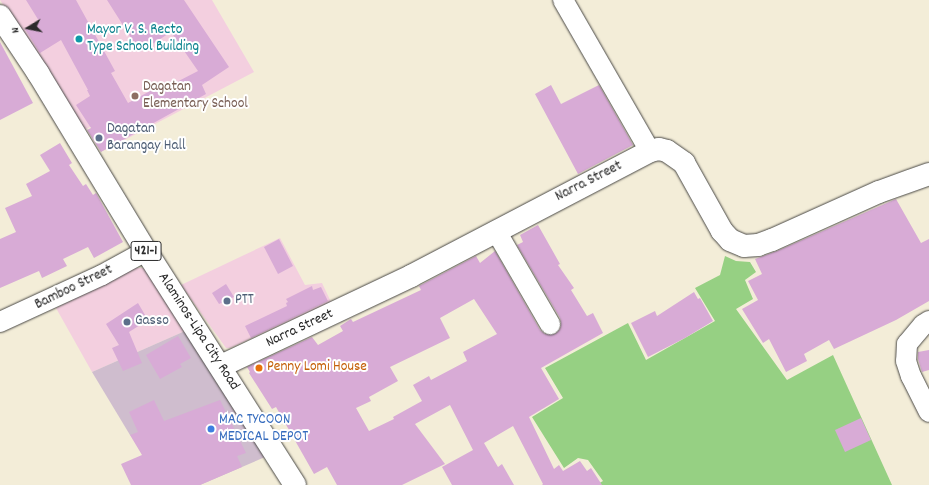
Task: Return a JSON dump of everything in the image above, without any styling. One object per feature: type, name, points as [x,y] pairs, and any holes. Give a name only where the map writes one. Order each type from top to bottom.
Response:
[{"type":"street","points":[[563,0],[650,151],[659,149],[667,151],[684,163],[722,231],[730,240],[744,246],[758,245],[880,192],[929,174]]},
{"type":"street","name":"Alaminos-Lipa City Road","points":[[0,16],[38,73],[146,251],[221,366],[295,485]]},
{"type":"street","name":"Narra Street","points":[[221,366],[411,276],[650,151]]},
{"type":"street","points":[[496,231],[550,324]]},
{"type":"street","name":"Bamboo Street","points":[[0,322],[102,275],[146,251]]},
{"type":"street","points":[[929,321],[922,325],[907,344],[906,361],[911,376],[929,412]]},
{"type":"shaded area","name":"Dagatan Elementary School","points":[[0,0],[212,0],[254,72],[115,145],[100,121],[85,130]]},
{"type":"shaded area","points":[[280,238],[305,285],[322,283],[331,302],[230,348],[226,348],[181,285]]},
{"type":"shaded area","points":[[134,268],[143,268],[146,270],[185,331],[92,372],[56,308]]},
{"type":"shaded area","points":[[185,331],[265,457],[200,485],[130,435],[92,372]]},
{"type":"green space","points":[[725,256],[736,261],[750,262],[756,272],[745,280],[753,299],[736,309],[787,380],[833,355],[892,485],[596,485],[603,481],[588,460],[578,458],[564,468],[532,417],[563,398],[545,368],[628,323],[646,360],[715,321],[695,288],[720,275]]},
{"type":"building","points":[[26,0],[76,0],[115,71],[111,73],[128,103],[165,83],[167,87],[198,71],[171,32],[140,52],[107,0],[184,0],[229,67],[202,85],[206,94],[101,152],[87,130],[91,128],[76,105],[90,96],[88,90],[61,40],[40,53],[25,29],[39,21]]},
{"type":"building","points":[[0,42],[33,103],[0,120]]},
{"type":"building","points":[[551,85],[561,104],[599,85],[633,145],[578,174],[535,94]]},
{"type":"building","points":[[60,143],[72,163],[69,165],[83,186],[86,184],[93,195],[96,193],[123,242],[94,258],[88,247],[63,259],[67,266],[42,278],[39,271],[0,288],[0,239],[16,232],[5,208],[32,196],[26,184],[50,171],[40,155]]},
{"type":"building","points":[[896,199],[921,243],[929,239],[929,301],[896,320],[834,349],[829,340],[804,354],[807,361],[786,372],[769,339],[763,343],[742,309],[758,300],[748,281],[762,274],[755,259],[777,251]]},
{"type":"building","points":[[538,225],[560,264],[558,265],[574,288],[571,290],[587,316],[593,313],[603,333],[541,368],[559,399],[529,417],[554,469],[559,465],[563,471],[580,461],[587,471],[591,468],[602,485],[542,485],[543,484],[513,426],[484,443],[498,467],[502,464],[514,485],[452,485],[442,467],[473,450],[450,405],[415,424],[445,464],[402,485],[337,485],[327,467],[314,474],[276,407],[272,409],[249,373],[250,372],[247,367],[312,337],[318,345],[343,331],[340,326],[351,319],[353,322],[421,290],[419,286],[476,256],[480,263],[495,251],[540,330],[545,334],[555,334],[560,329],[560,318],[517,245],[523,242],[520,235]],"holes":[[[474,299],[497,334],[463,352],[467,361],[431,380],[429,376],[413,385],[422,401],[393,417],[394,419],[369,431],[356,408],[371,401],[369,397],[398,381],[390,367],[450,338],[440,318]]]},
{"type":"building","points":[[279,239],[293,266],[278,274],[264,247]]},
{"type":"building","points":[[226,284],[234,297],[219,304],[212,293]]},
{"type":"building","points":[[312,286],[313,290],[321,287],[328,301],[251,338],[245,326],[287,306],[286,303],[288,302],[286,299]]},
{"type":"building","points":[[694,292],[698,299],[700,298],[713,321],[685,338],[648,357],[631,323],[655,311],[657,316]]},
{"type":"building","points":[[138,303],[148,320],[129,332],[142,363],[123,371],[112,348],[119,345],[106,324]]},
{"type":"building","points":[[178,336],[191,358],[180,364],[182,367],[160,379],[146,355]]},
{"type":"building","points":[[929,350],[929,370],[922,372],[918,359],[918,352]]},
{"type":"building","points":[[154,400],[164,421],[220,400],[246,453],[237,456],[242,467],[200,485],[131,485],[121,464],[142,455],[130,435],[138,432],[129,412]]},
{"type":"building","points":[[861,418],[871,440],[845,452],[835,430]]},
{"type":"place","name":"Mayor V. S. Recto Type School Building","points":[[79,39]]},
{"type":"place","name":"Dagatan Elementary School","points":[[135,96]]},
{"type":"place","name":"Dagatan Barangay Hall","points":[[99,138]]},
{"type":"place","name":"PTT","points":[[227,301]]},
{"type":"place","name":"Gasso","points":[[127,322]]},
{"type":"place","name":"Penny Lomi House","points":[[259,368]]},
{"type":"place","name":"MAC TYCOON MEDICAL DEPOT","points":[[211,429]]}]
